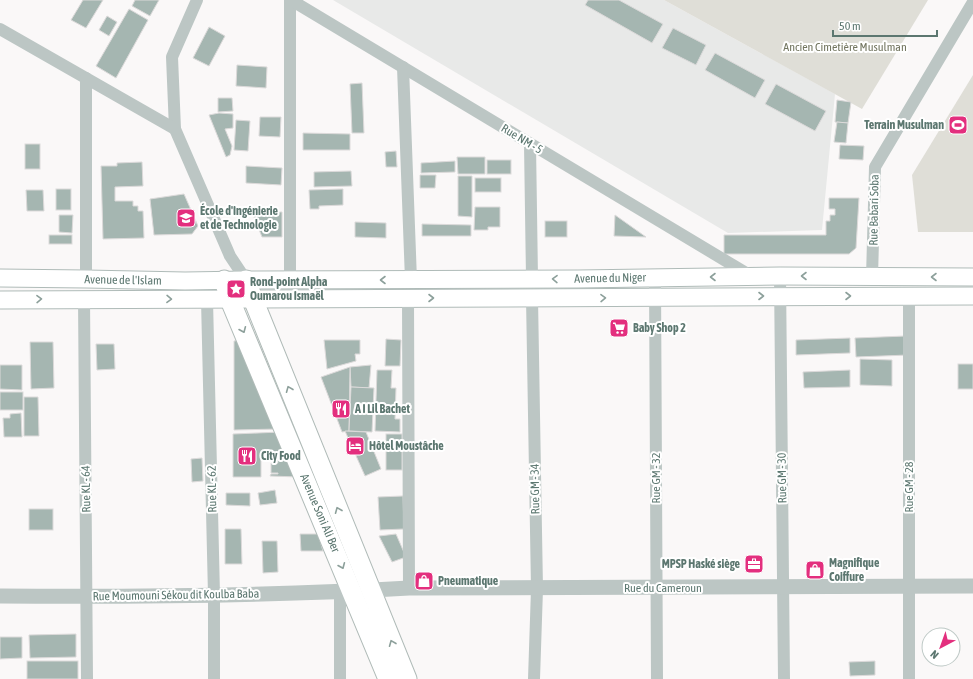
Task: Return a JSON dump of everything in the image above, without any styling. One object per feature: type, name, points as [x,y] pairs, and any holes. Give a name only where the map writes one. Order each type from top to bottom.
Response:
[{"type":"main road","name":"Avenue du Niger","points":[[246,280],[411,280],[780,276],[973,277]]},
{"type":"main road","name":"Avenue de l'Islam","points":[[0,278],[185,281],[246,280]]},
{"type":"main road","name":"Avenue Soni Ali Ber","points":[[224,280],[230,300],[346,592],[388,679]]},
{"type":"main road","name":"Avenue Soni Ali Ber","points":[[246,280],[407,679]]},
{"type":"main road","name":"Avenue du Niger","points":[[253,299],[973,296]]},
{"type":"main road","name":"Avenue de l'Islam","points":[[0,300],[84,298],[230,300]]},
{"type":"main road","points":[[230,300],[253,299]]},
{"type":"street","points":[[198,0],[172,57],[175,129],[230,256],[246,280]]},
{"type":"street","points":[[290,279],[291,0]]},
{"type":"street","name":"Rue NM - 5","points":[[291,0],[752,277]]},
{"type":"street","name":"Rue Babari Soba","points":[[872,276],[875,167],[973,2]]},
{"type":"street","points":[[0,29],[175,129]]},
{"type":"street","points":[[403,67],[411,280]]},
{"type":"street","points":[[86,78],[86,279]]},
{"type":"street","points":[[530,144],[532,278]]},
{"type":"street","points":[[224,280],[230,256]]},
{"type":"street","name":"Rue GM - 30","points":[[780,276],[784,679]]},
{"type":"street","name":"Rue GM - 32","points":[[655,278],[657,679]]},
{"type":"street","name":"Rue GM - 28","points":[[909,296],[909,679]]},
{"type":"street","name":"Rue KL - 64","points":[[84,298],[88,597],[87,679]]},
{"type":"street","points":[[408,298],[409,588]]},
{"type":"street","name":"Rue GM - 34","points":[[532,298],[537,589],[534,679]]},
{"type":"street","name":"Rue KL - 62","points":[[207,300],[214,595],[214,679]]},
{"type":"street","name":"Rue du Cameroun","points":[[346,592],[409,588],[537,589],[973,586]]},
{"type":"street","points":[[340,679],[346,592]]},
{"type":"street","name":"Rue Moumouni Sékou dit Koulba Baba","points":[[0,596],[88,597],[346,592]]},
{"type":"shaded area","points":[[333,0],[664,0],[835,94],[822,230],[728,233]]},
{"type":"green space","name":"Ancien Cimetière Musulman","points":[[664,0],[928,0],[862,109]]},
{"type":"green space","name":"Terrain Musulman","points":[[973,75],[973,232],[918,232],[912,175]]},
{"type":"building","points":[[83,0],[103,0],[86,28],[71,20]]},
{"type":"building","points":[[135,0],[159,0],[150,16],[132,6]]},
{"type":"building","points":[[588,0],[619,0],[663,24],[652,43],[585,5]]},
{"type":"building","points":[[129,9],[148,20],[116,78],[96,66]]},
{"type":"building","points":[[107,16],[117,22],[109,36],[99,30]]},
{"type":"building","points":[[209,27],[225,36],[209,66],[193,58]]},
{"type":"building","points":[[673,28],[706,45],[696,65],[662,48]]},
{"type":"building","points":[[715,53],[765,80],[755,98],[705,70]]},
{"type":"building","points":[[237,65],[267,67],[266,88],[236,86]]},
{"type":"building","points":[[362,83],[364,133],[352,133],[350,84]]},
{"type":"building","points":[[776,84],[826,111],[815,131],[765,104]]},
{"type":"building","points":[[218,98],[232,98],[233,111],[218,112]]},
{"type":"building","points":[[837,100],[851,102],[848,123],[835,122]]},
{"type":"building","points":[[219,113],[233,114],[233,128],[225,129],[232,146],[230,155],[226,157],[209,115]]},
{"type":"building","points":[[260,117],[281,117],[280,137],[259,136]]},
{"type":"building","points":[[236,120],[250,121],[248,151],[234,150]]},
{"type":"building","points":[[837,122],[848,123],[846,143],[834,142]]},
{"type":"building","points":[[303,133],[350,134],[350,150],[303,150]]},
{"type":"building","points":[[25,144],[40,144],[40,169],[25,169]]},
{"type":"building","points":[[840,145],[864,146],[863,160],[839,159]]},
{"type":"building","points":[[396,151],[397,167],[386,167],[385,152]]},
{"type":"building","points":[[457,157],[485,157],[485,174],[458,174]]},
{"type":"building","points":[[487,160],[511,160],[511,174],[487,174]]},
{"type":"building","points":[[455,161],[455,172],[421,173],[421,163]]},
{"type":"building","points":[[142,162],[143,186],[115,187],[115,201],[133,201],[133,206],[138,206],[138,211],[143,211],[144,238],[103,239],[101,166],[117,166],[117,163]]},
{"type":"building","points":[[246,166],[282,168],[281,185],[246,183]]},
{"type":"building","points":[[351,171],[352,186],[314,187],[314,172]]},
{"type":"building","points":[[420,175],[436,175],[435,188],[420,188]]},
{"type":"building","points":[[458,176],[472,176],[472,217],[458,216]]},
{"type":"building","points":[[475,178],[501,178],[501,192],[475,192]]},
{"type":"building","points":[[56,189],[71,189],[71,210],[56,210]]},
{"type":"building","points":[[343,189],[343,205],[319,206],[319,209],[310,209],[309,190]]},
{"type":"building","points":[[26,190],[43,190],[44,211],[27,211]]},
{"type":"building","points":[[184,194],[198,226],[192,234],[154,235],[150,199]]},
{"type":"building","points":[[829,198],[859,198],[856,248],[849,254],[724,254],[724,235],[826,235],[826,221],[830,221],[830,215],[835,215],[835,209],[829,209]]},
{"type":"building","points":[[475,207],[500,207],[500,227],[488,227],[488,230],[474,230]]},
{"type":"building","points":[[252,212],[282,212],[282,237],[262,237]]},
{"type":"building","points":[[59,215],[73,215],[72,233],[59,232]]},
{"type":"building","points":[[615,215],[646,237],[614,236]]},
{"type":"building","points":[[545,221],[567,221],[567,237],[545,237]]},
{"type":"building","points":[[355,222],[386,223],[386,238],[355,237]]},
{"type":"building","points":[[422,224],[471,225],[471,236],[422,236]]},
{"type":"building","points":[[49,235],[72,235],[72,244],[49,244]]},
{"type":"building","points":[[906,336],[908,355],[856,357],[855,338]]},
{"type":"building","points":[[850,338],[850,353],[796,355],[796,340]]},
{"type":"building","points":[[386,339],[401,340],[400,366],[385,366]]},
{"type":"building","points":[[244,340],[279,429],[234,430],[234,341]]},
{"type":"building","points":[[324,340],[360,340],[360,354],[355,354],[356,361],[327,369]]},
{"type":"building","points":[[30,342],[53,342],[54,388],[31,389]]},
{"type":"building","points":[[96,344],[114,344],[115,369],[97,370]]},
{"type":"building","points":[[860,359],[892,360],[892,386],[860,385]]},
{"type":"building","points":[[958,364],[973,364],[973,389],[958,389]]},
{"type":"building","points":[[0,365],[22,365],[22,390],[0,389]]},
{"type":"building","points":[[371,365],[369,388],[351,387],[350,367]]},
{"type":"building","name":"A I Lil Bachet","points":[[350,367],[349,431],[342,432],[321,377]]},
{"type":"building","points":[[377,370],[392,370],[391,388],[396,388],[395,419],[400,419],[400,432],[375,431]]},
{"type":"building","points":[[850,370],[850,387],[804,388],[803,372]]},
{"type":"building","points":[[351,387],[374,388],[372,432],[349,431]]},
{"type":"building","points":[[0,392],[23,392],[23,410],[0,410]]},
{"type":"building","points":[[24,397],[38,397],[39,436],[24,436]]},
{"type":"building","points":[[21,413],[22,437],[4,437],[3,418],[10,418],[10,414]]},
{"type":"building","points":[[345,431],[366,432],[381,469],[365,476]]},
{"type":"building","name":"City Food","points":[[281,432],[299,477],[270,476],[271,474],[278,474],[271,473],[271,463],[278,463],[277,461],[270,461],[270,452],[261,452],[261,477],[233,477],[233,434]]},
{"type":"building","points":[[386,434],[402,434],[402,470],[386,470]]},
{"type":"building","points":[[202,458],[203,481],[192,482],[191,459]]},
{"type":"building","points":[[275,490],[277,503],[260,505],[258,493]]},
{"type":"building","points":[[226,493],[250,493],[250,506],[226,505]]},
{"type":"building","points":[[403,496],[404,529],[380,530],[378,497]]},
{"type":"building","points":[[29,509],[53,509],[53,530],[29,530]]},
{"type":"building","points":[[225,529],[241,529],[242,564],[225,564]]},
{"type":"building","points":[[300,534],[318,534],[323,551],[301,551]]},
{"type":"building","points":[[396,534],[406,557],[392,562],[379,536]]},
{"type":"building","points":[[262,541],[277,541],[278,572],[263,573]]},
{"type":"building","points":[[76,634],[76,657],[30,658],[29,635]]},
{"type":"building","points":[[0,637],[22,637],[22,658],[0,659]]},
{"type":"building","points":[[27,661],[78,661],[78,679],[27,679]]},
{"type":"building","points":[[875,661],[875,675],[850,676],[849,662]]},
{"type":"place","name":"Terrain Musulman","points":[[958,125]]},
{"type":"place","name":"École d'Ingénierie et de Technologie","points":[[186,218]]},
{"type":"place","name":"Rond-point Alpha Oumarou Ismaël","points":[[236,289]]},
{"type":"place","name":"Baby Shop 2","points":[[619,328]]},
{"type":"place","name":"A I Lil Bachet","points":[[341,409]]},
{"type":"place","name":"Hôtel Moustâche","points":[[355,446]]},
{"type":"place","name":"City Food","points":[[247,456]]},
{"type":"place","name":"MPSP Haské siège","points":[[754,564]]},
{"type":"place","name":"Magnifique Coiffure","points":[[815,570]]},
{"type":"place","name":"Pneumatique","points":[[424,581]]}]
